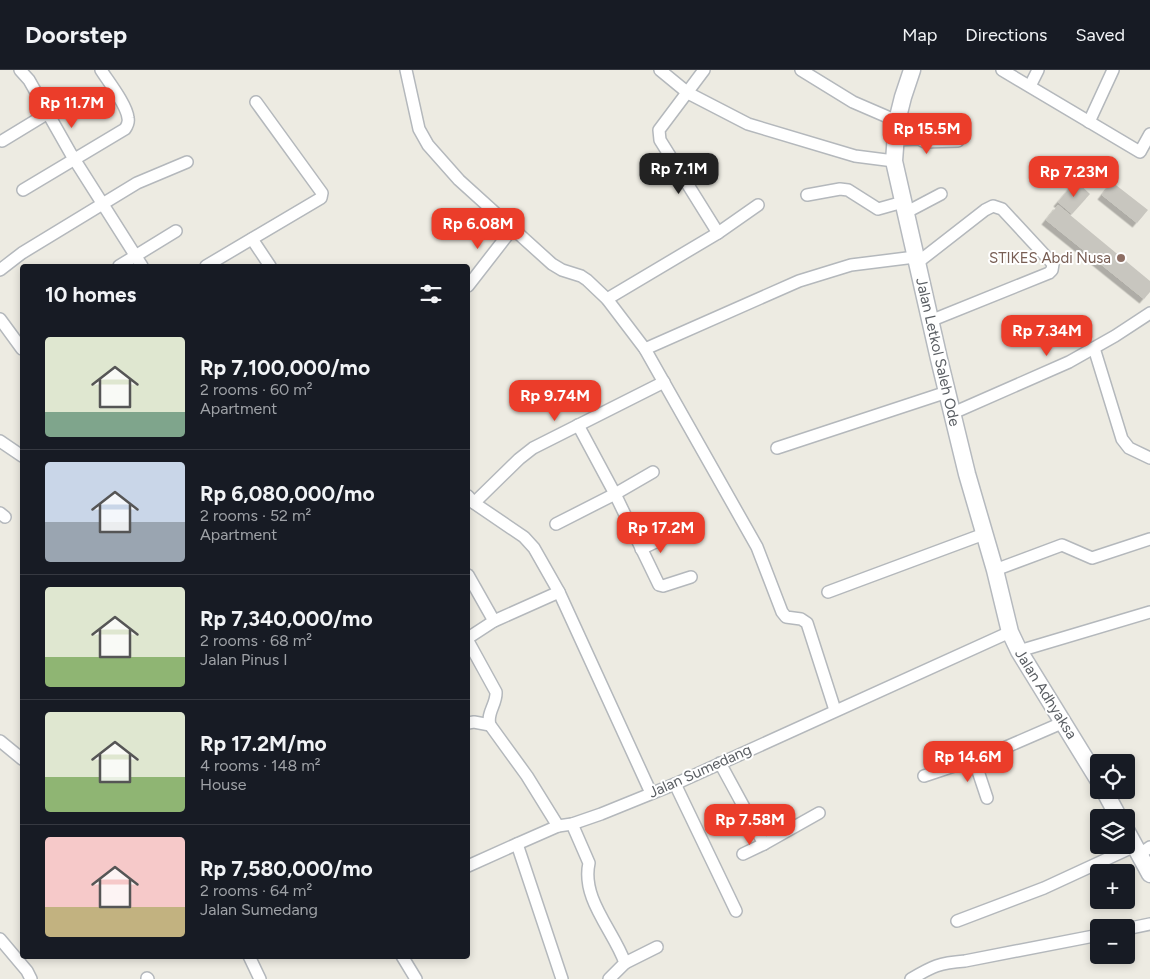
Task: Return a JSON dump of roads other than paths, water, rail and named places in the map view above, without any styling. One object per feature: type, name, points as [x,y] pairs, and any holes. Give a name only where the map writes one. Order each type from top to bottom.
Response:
[{"type":"street","points":[[20,70],[29,80],[74,159],[141,264]]},
{"type":"street","points":[[23,190],[125,129],[128,124],[128,116],[117,94],[101,70]]},
{"type":"street","points":[[406,70],[419,129],[428,145],[458,180],[552,264],[562,270],[581,276],[607,299],[645,349],[757,547],[782,612],[786,617],[801,619],[807,623],[835,710]]},
{"type":"street","points":[[660,70],[688,93],[748,124],[856,156],[894,161]]},
{"type":"street","points":[[704,70],[659,130],[658,135],[718,233]]},
{"type":"street","points":[[801,70],[852,102],[897,121]]},
{"type":"street","name":"Jalan Letkol Saleh Ode","points":[[912,70],[902,97],[897,121],[894,161],[967,474],[995,570],[1010,632]]},
{"type":"street","points":[[1002,70],[1140,152],[1150,134]]},
{"type":"street","points":[[1030,86],[1038,70]]},
{"type":"street","points":[[1089,122],[1113,70]]},
{"type":"street","points":[[209,264],[321,198],[322,193],[256,102]]},
{"type":"street","points":[[2,141],[48,113]]},
{"type":"street","points":[[895,140],[919,139],[925,142],[958,141]]},
{"type":"street","points":[[0,270],[22,253],[137,183],[187,162]]},
{"type":"street","points":[[807,195],[840,189],[848,190],[878,209],[904,207],[941,194]]},
{"type":"street","points":[[607,299],[718,233],[758,205]]},
{"type":"street","points":[[645,349],[799,281],[851,265],[916,260],[993,206],[1002,209],[1053,266],[1049,273],[930,321]]},
{"type":"street","points":[[470,283],[513,228]]},
{"type":"street","points":[[122,264],[176,231]]},
{"type":"street","points":[[252,239],[269,264]]},
{"type":"street","points":[[952,413],[1069,362],[1150,313]]},
{"type":"street","points":[[0,320],[20,346]]},
{"type":"street","points":[[1094,348],[1122,439],[1129,448],[1150,458]]},
{"type":"street","points":[[651,793],[559,592],[530,542],[471,499],[533,448],[664,382]]},
{"type":"street","points":[[777,448],[947,392]]},
{"type":"street","points":[[578,425],[615,494],[659,585],[662,586],[691,577]]},
{"type":"street","points":[[0,441],[20,455]]},
{"type":"street","points":[[556,524],[653,472]]},
{"type":"street","points":[[828,592],[984,534]]},
{"type":"street","points":[[641,549],[670,535]]},
{"type":"street","points":[[995,570],[1062,545],[1092,558],[1150,539]]},
{"type":"street","points":[[470,579],[494,621]]},
{"type":"street","points":[[470,638],[494,621],[559,592]]},
{"type":"street","points":[[1019,651],[1150,612]]},
{"type":"street","name":"Jalan Sumedang","points":[[470,865],[558,826],[572,824],[675,784],[1010,632]]},
{"type":"street","name":"Jalan Adhyaksa","points":[[1010,632],[1019,651],[1090,766]]},
{"type":"street","points":[[470,643],[496,692],[495,700],[488,716],[490,725],[527,776],[558,826]]},
{"type":"street","points":[[924,776],[1024,741],[1064,722]]},
{"type":"street","points":[[470,723],[490,725]]},
{"type":"street","points":[[0,741],[20,757]]},
{"type":"street","points":[[974,759],[987,798]]},
{"type":"street","points":[[720,763],[764,844]]},
{"type":"street","points":[[675,784],[736,911]]},
{"type":"street","points":[[743,854],[819,813]]},
{"type":"street","points":[[572,824],[589,863],[586,872],[590,892],[625,963]]},
{"type":"street","points":[[517,844],[562,979]]},
{"type":"street","points":[[957,921],[1142,849],[1150,874]]},
{"type":"street","points":[[1135,927],[1150,924]]},
{"type":"street","points":[[911,979],[928,969],[946,962],[965,962],[1090,937]]},
{"type":"street","points":[[0,939],[27,971],[31,979]]},
{"type":"street","points":[[609,979],[625,963],[657,947]]},
{"type":"street","points":[[250,959],[260,979]]},
{"type":"street","points":[[404,959],[416,979]]},
{"type":"place","name":"STIKES Abdi Nusa","points":[[1121,258]]}]
